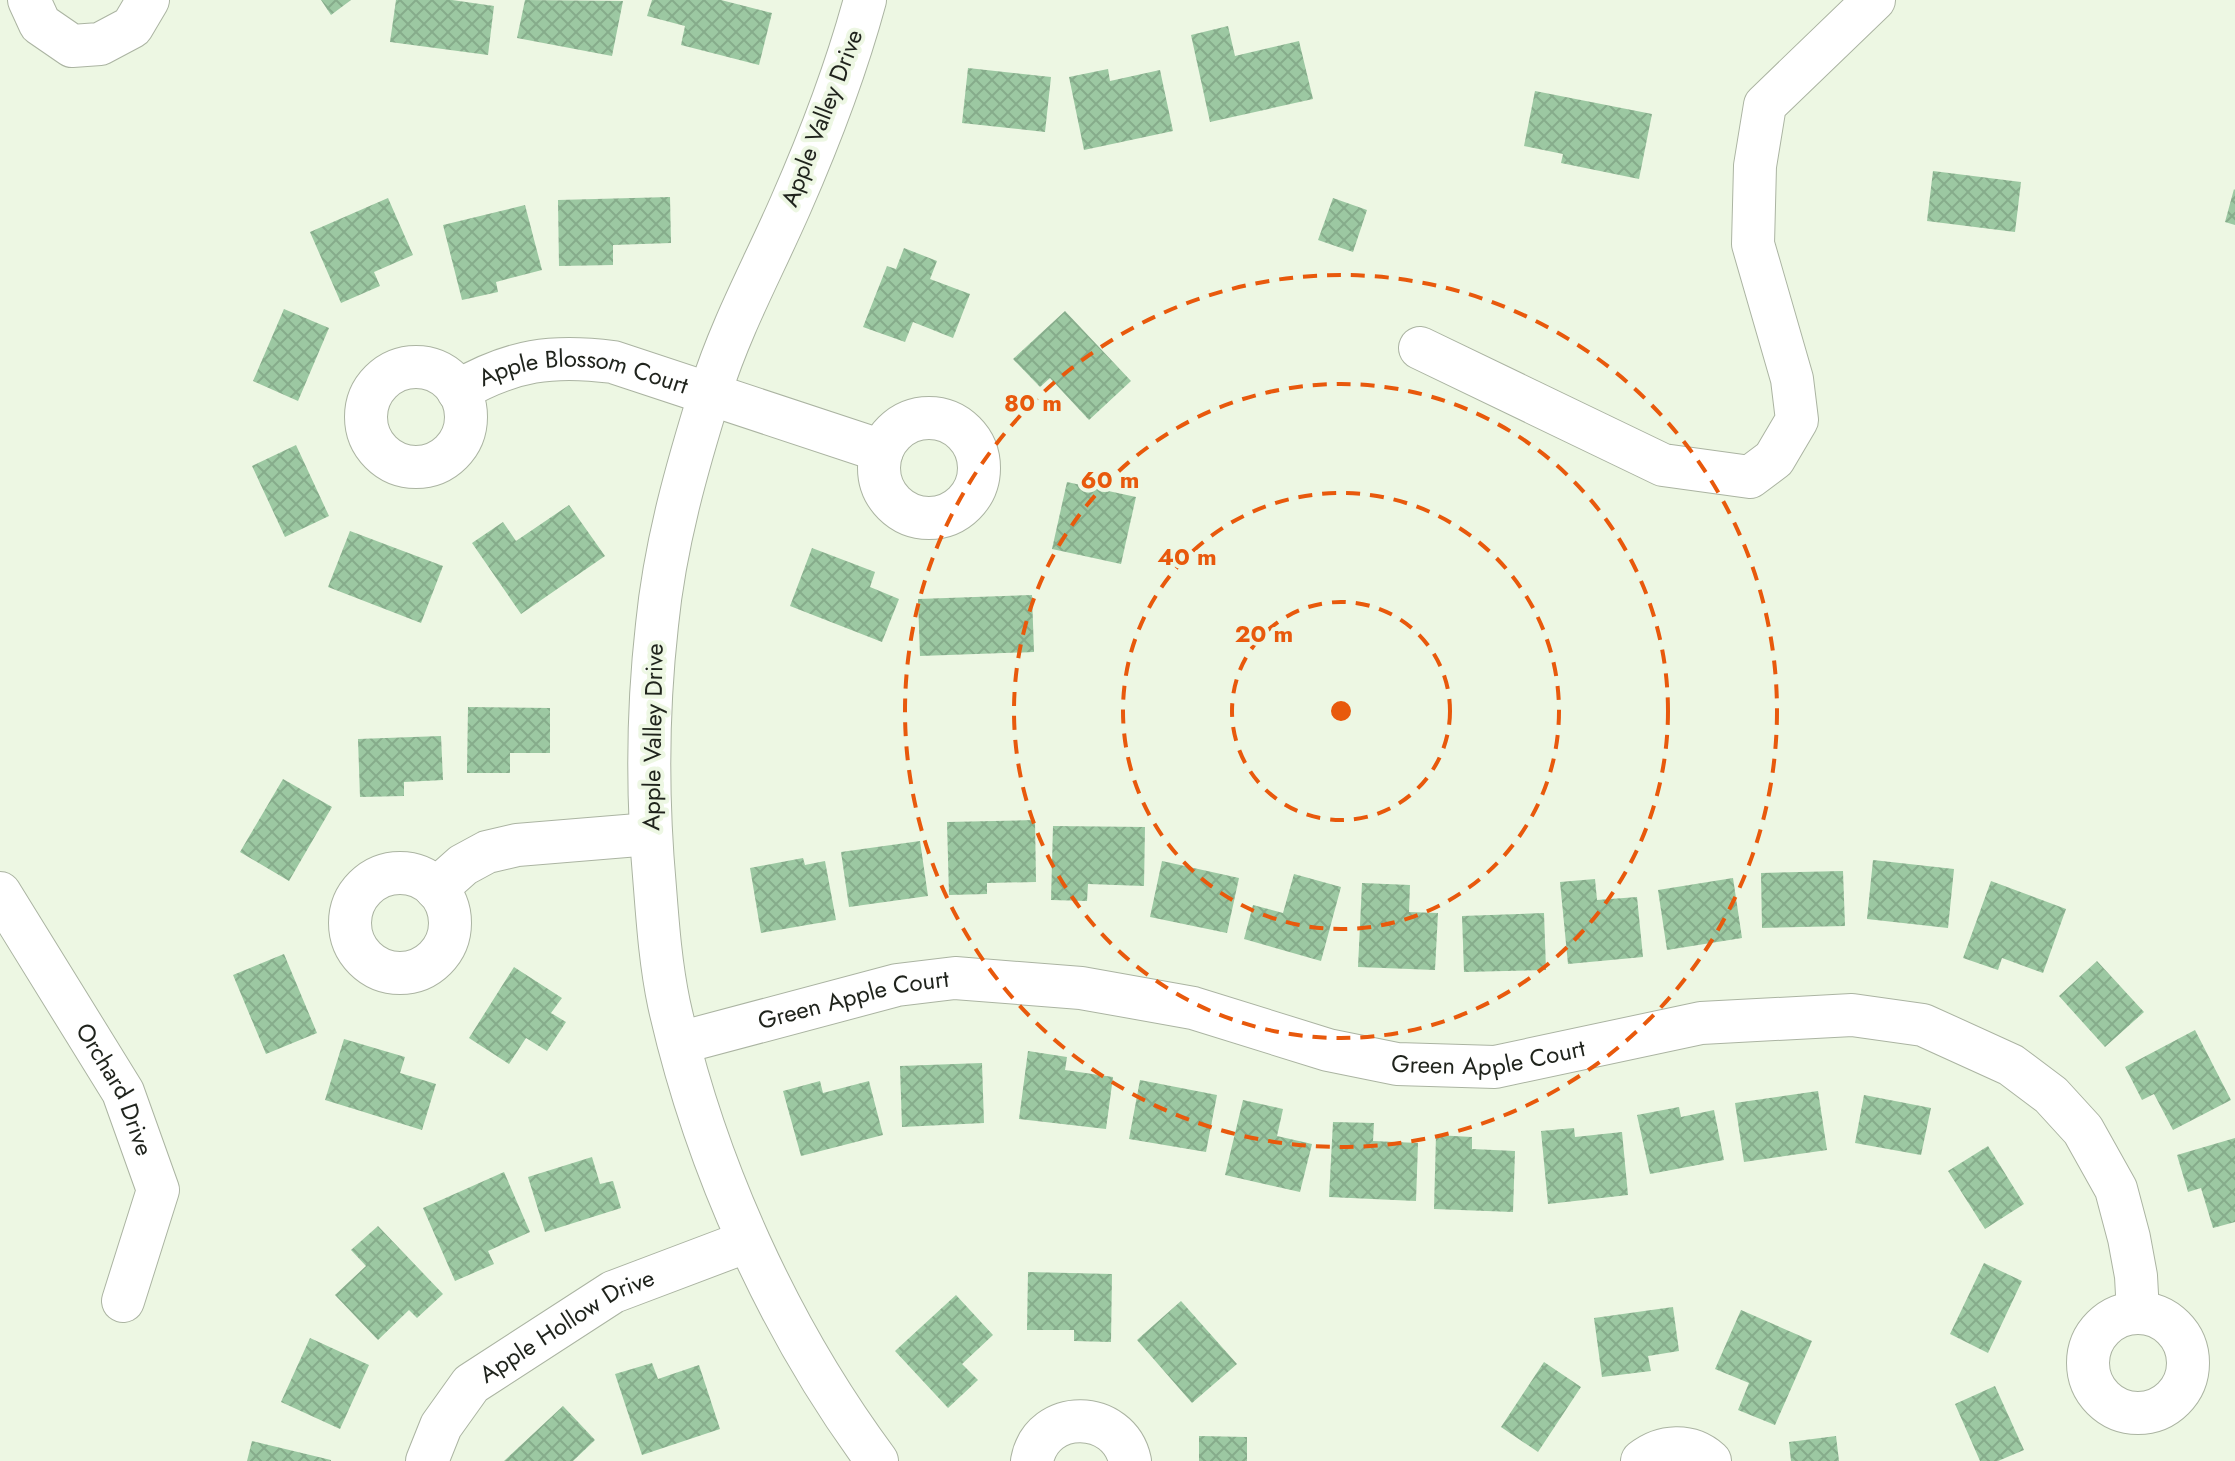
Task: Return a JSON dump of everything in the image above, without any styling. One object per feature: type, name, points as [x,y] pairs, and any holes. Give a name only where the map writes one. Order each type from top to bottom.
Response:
[{"type":"street","points":[[29,0],[40,24],[72,46],[100,44],[132,27],[148,0]]},
{"type":"street","name":"Apple Valley Drive","points":[[865,0],[823,128],[742,309],[710,394],[675,516],[657,623],[648,750],[650,834],[664,978],[679,1043],[718,1165],[748,1241],[807,1354],[877,1461]]},
{"type":"street","points":[[1420,348],[1663,465],[1750,477],[1774,459],[1797,420],[1792,379],[1753,244],[1755,166],[1765,105],[1874,0]]},
{"type":"street","name":"Apple Blossom Court","points":[[458,391],[513,365],[545,358],[575,357],[613,362],[882,451]]},
{"type":"street","points":[[436,889],[463,865],[502,848],[650,834]]},
{"type":"street","name":"Orchard Drive","points":[[0,893],[123,1092],[158,1190],[123,1301]]},
{"type":"street","name":"Green Apple Court","points":[[679,1043],[897,985],[955,978],[1081,988],[1193,1008],[1328,1050],[1397,1064],[1495,1067],[1701,1023],[1852,1015],[1923,1025],[2011,1065],[2051,1095],[2083,1130],[2116,1189],[2134,1264],[2138,1313]]},
{"type":"street","name":"Apple Hollow Drive","points":[[427,1461],[441,1426],[471,1384],[613,1292],[748,1241]]},
{"type":"street","points":[[1032,1461],[1039,1442],[1049,1432],[1075,1420],[1089,1420],[1115,1432],[1124,1444],[1130,1461]]},
{"type":"street","points":[[1642,1461],[1663,1449],[1677,1448],[1691,1449],[1710,1461]]},
{"type":"building","points":[[321,0],[351,0],[331,15]]},
{"type":"building","points":[[396,0],[452,0],[494,6],[488,55],[390,42]]},
{"type":"building","points":[[525,0],[623,1],[612,56],[517,38]]},
{"type":"building","points":[[652,0],[721,0],[772,13],[759,65],[681,45],[685,26],[647,16]]},
{"type":"building","points":[[1228,26],[1235,56],[1299,41],[1313,99],[1210,122],[1191,35]]},
{"type":"building","points":[[968,68],[1051,77],[1045,132],[962,123]]},
{"type":"building","points":[[1108,69],[1110,81],[1160,70],[1173,131],[1084,150],[1069,77]]},
{"type":"building","points":[[1535,91],[1652,114],[1639,179],[1561,163],[1563,154],[1524,146]]},
{"type":"building","points":[[1933,171],[2021,182],[2015,232],[1927,221]]},
{"type":"building","points":[[2235,190],[2235,225],[2225,222]]},
{"type":"building","points":[[670,197],[671,243],[613,245],[613,265],[559,266],[558,200]]},
{"type":"building","points":[[388,198],[413,255],[374,272],[380,286],[341,303],[310,232]]},
{"type":"building","points":[[1333,198],[1367,210],[1353,252],[1318,240]]},
{"type":"building","points":[[525,205],[542,270],[496,282],[498,292],[462,300],[443,225]]},
{"type":"building","points":[[904,248],[937,261],[930,279],[970,294],[953,338],[913,322],[905,342],[863,327],[887,266],[896,269]]},
{"type":"building","points":[[284,309],[329,328],[298,401],[253,381]]},
{"type":"building","points":[[1065,311],[1131,381],[1089,420],[1050,378],[1040,387],[1013,359]]},
{"type":"building","points":[[296,445],[329,516],[285,537],[252,466]]},
{"type":"building","points":[[1067,482],[1136,497],[1121,564],[1052,549]]},
{"type":"building","points":[[569,505],[605,556],[521,614],[472,543],[503,522],[516,541]]},
{"type":"building","points":[[350,531],[443,566],[421,623],[328,587]]},
{"type":"building","points":[[812,548],[875,572],[870,587],[899,599],[882,642],[790,606]]},
{"type":"building","points":[[1032,595],[1034,652],[920,656],[918,599]]},
{"type":"building","points":[[468,707],[550,708],[550,753],[510,753],[510,773],[467,773]]},
{"type":"building","points":[[441,736],[443,780],[404,782],[404,796],[360,797],[358,739]]},
{"type":"building","points":[[283,779],[332,807],[289,881],[240,852]]},
{"type":"building","points":[[1035,820],[1036,882],[987,883],[987,894],[949,895],[947,822]]},
{"type":"building","points":[[1053,826],[1145,827],[1144,886],[1088,884],[1087,901],[1051,900]]},
{"type":"building","points":[[920,841],[928,896],[849,907],[841,852]]},
{"type":"building","points":[[803,858],[805,865],[825,861],[836,920],[761,933],[750,868]]},
{"type":"building","points":[[1873,860],[1954,869],[1948,928],[1867,919]]},
{"type":"building","points":[[1162,861],[1239,878],[1227,933],[1150,917]]},
{"type":"building","points":[[1843,871],[1845,926],[1762,928],[1761,873]]},
{"type":"building","points":[[1294,874],[1341,887],[1321,961],[1244,939],[1253,905],[1283,913]]},
{"type":"building","points":[[1733,878],[1742,938],[1667,950],[1658,890]]},
{"type":"building","points":[[1595,879],[1597,900],[1637,897],[1643,957],[1568,964],[1560,882]]},
{"type":"building","points":[[1991,881],[2066,909],[2043,973],[2002,958],[1998,970],[1963,958]]},
{"type":"building","points":[[1362,883],[1410,885],[1409,912],[1438,913],[1435,970],[1358,967]]},
{"type":"building","points":[[1544,913],[1546,970],[1464,972],[1462,916]]},
{"type":"building","points":[[284,954],[317,1033],[266,1054],[233,975]]},
{"type":"building","points":[[2097,961],[2144,1012],[2105,1047],[2059,996]]},
{"type":"building","points":[[514,967],[562,998],[551,1013],[566,1022],[547,1051],[526,1038],[509,1064],[469,1038]]},
{"type":"building","points":[[2195,1030],[2231,1100],[2173,1130],[2154,1094],[2142,1100],[2125,1067]]},
{"type":"building","points":[[344,1039],[405,1057],[400,1073],[436,1084],[422,1130],[325,1100]]},
{"type":"building","points":[[1028,1051],[1067,1057],[1065,1070],[1113,1077],[1106,1129],[1019,1119]]},
{"type":"building","points":[[982,1063],[984,1123],[902,1127],[900,1066]]},
{"type":"building","points":[[1140,1080],[1217,1095],[1206,1152],[1129,1139]]},
{"type":"building","points":[[820,1081],[823,1093],[869,1081],[883,1135],[801,1156],[783,1091]]},
{"type":"building","points":[[1818,1091],[1827,1150],[1744,1162],[1735,1103]]},
{"type":"building","points":[[1864,1095],[1931,1108],[1921,1155],[1855,1143]]},
{"type":"building","points":[[1243,1100],[1283,1109],[1277,1136],[1312,1144],[1300,1192],[1225,1175]]},
{"type":"building","points":[[1679,1107],[1681,1117],[1714,1110],[1724,1160],[1650,1174],[1637,1115]]},
{"type":"building","points":[[1333,1122],[1374,1123],[1373,1141],[1418,1143],[1416,1201],[1329,1197]]},
{"type":"building","points":[[1574,1128],[1575,1137],[1622,1132],[1628,1195],[1548,1204],[1541,1131]]},
{"type":"building","points":[[1436,1135],[1472,1137],[1472,1149],[1515,1151],[1513,1212],[1434,1209]]},
{"type":"building","points":[[2235,1138],[2235,1222],[2213,1228],[2201,1188],[2188,1192],[2177,1155]]},
{"type":"building","points":[[1988,1146],[2024,1204],[1985,1229],[1948,1171]]},
{"type":"building","points":[[592,1157],[600,1184],[613,1181],[621,1208],[545,1232],[528,1177]]},
{"type":"building","points":[[504,1172],[530,1232],[488,1251],[494,1264],[455,1281],[423,1208]]},
{"type":"building","points":[[378,1226],[443,1294],[417,1318],[409,1310],[378,1340],[335,1295],[366,1266],[351,1250]]},
{"type":"building","points":[[1984,1263],[2022,1281],[1988,1353],[1950,1334]]},
{"type":"building","points":[[1028,1272],[1112,1274],[1111,1342],[1074,1341],[1074,1330],[1027,1330]]},
{"type":"building","points":[[956,1295],[993,1335],[962,1364],[978,1380],[948,1408],[895,1351]]},
{"type":"building","points":[[1181,1301],[1237,1364],[1192,1403],[1137,1340]]},
{"type":"building","points":[[1673,1307],[1679,1351],[1648,1356],[1651,1371],[1602,1377],[1594,1318]]},
{"type":"building","points":[[1741,1310],[1812,1341],[1775,1425],[1738,1410],[1749,1383],[1715,1369]]},
{"type":"building","points":[[310,1338],[369,1365],[340,1429],[281,1402]]},
{"type":"building","points":[[1544,1362],[1581,1387],[1538,1452],[1501,1427]]},
{"type":"building","points":[[652,1363],[658,1379],[699,1365],[720,1429],[642,1455],[615,1374]]},
{"type":"building","points":[[1995,1386],[2024,1450],[1998,1461],[1980,1461],[1955,1404]]},
{"type":"building","points":[[563,1406],[595,1440],[573,1461],[504,1461]]},
{"type":"building","points":[[1199,1436],[1247,1437],[1247,1461],[1199,1461]]},
{"type":"building","points":[[1836,1436],[1839,1461],[1791,1461],[1789,1442]]},
{"type":"building","points":[[252,1441],[331,1460],[331,1461],[247,1461]]}]
